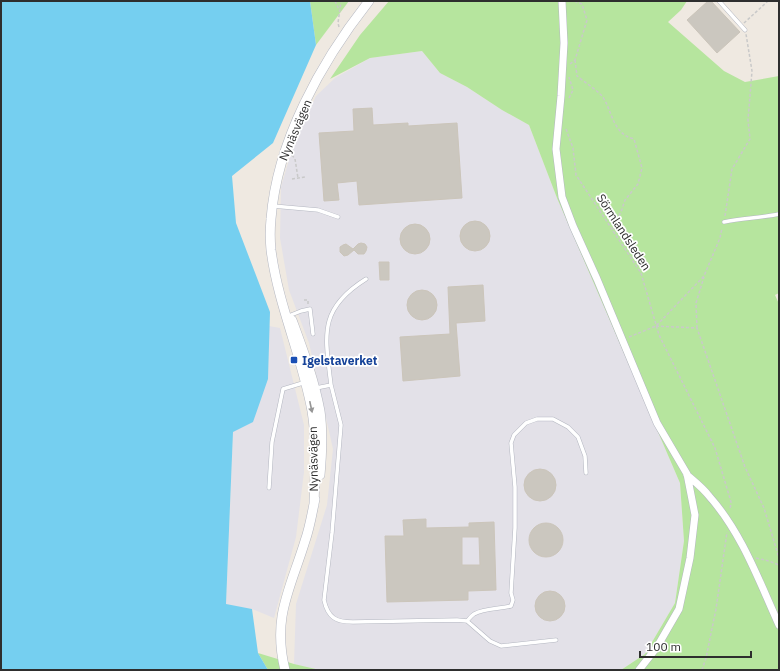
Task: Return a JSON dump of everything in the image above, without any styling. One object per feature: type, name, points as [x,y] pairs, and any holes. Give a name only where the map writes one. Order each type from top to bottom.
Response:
[{"type":"street","name":"Nynäsvägen","points":[[285,670],[280,642],[282,612],[305,541],[314,505],[320,475],[322,441],[320,412],[310,385],[308,364],[288,316],[275,274],[271,248],[272,205],[284,152],[296,123],[322,71],[348,30],[369,1]]},
{"type":"street","points":[[562,1],[564,43],[556,150],[562,197],[657,423],[687,474],[709,495],[728,521],[748,556],[779,625]]},
{"type":"street","points":[[639,670],[657,647],[679,609],[690,558],[695,515],[687,474]]},
{"type":"lane","points":[[719,1],[745,30]]},
{"type":"lane","points":[[272,205],[318,210],[338,217]]},
{"type":"lane","points":[[724,222],[740,219],[761,218],[779,214]]},
{"type":"lane","points":[[366,279],[355,286],[339,301],[333,309],[327,329],[327,347],[331,385],[341,425],[332,533],[324,600],[326,610],[334,618],[342,622],[451,619],[468,621],[490,641],[501,646],[556,640]]},
{"type":"lane","points":[[288,316],[301,311],[310,310],[313,334]]},
{"type":"lane","points":[[269,488],[272,442],[284,389],[310,385],[331,385]]},
{"type":"lane","points":[[468,621],[473,614],[494,608],[511,606],[513,600],[515,487],[511,443],[514,436],[526,424],[537,419],[553,419],[568,427],[578,437],[585,456],[586,473]]},
{"type":"path","points":[[335,1],[340,12]]},
{"type":"path","points":[[340,30],[338,23],[341,1]]},
{"type":"path","points":[[574,1],[582,4],[587,20],[575,60],[577,76],[602,96],[615,124],[628,138],[634,139],[642,168],[638,184],[626,200],[615,222],[613,232]]},
{"type":"path","points":[[741,25],[768,1]]},
{"type":"path","points":[[745,30],[752,71],[748,120],[750,139],[732,169],[720,238],[704,276],[696,303],[697,328],[745,467],[764,508],[779,558]]},
{"type":"path","points":[[567,67],[575,60]]},
{"type":"path","points":[[567,101],[572,90],[569,75]]},
{"type":"path","name":"Sörmlandsleden","points":[[565,126],[572,148],[576,175],[641,273],[659,335],[715,448],[731,502],[716,609],[706,658],[702,670]]},
{"type":"path","points":[[284,152],[294,156],[298,178]]},
{"type":"path","points":[[292,179],[305,177]]},
{"type":"path","points":[[621,340],[656,326],[704,276]]},
{"type":"path","points":[[304,300],[308,300],[308,302]]},
{"type":"path","points":[[656,326],[697,328]]},
{"type":"path","points":[[748,556],[779,565]]},
{"type":"shaded area","points":[[422,51],[440,73],[467,87],[502,110],[529,125],[557,198],[680,483],[684,541],[675,603],[645,654],[621,670],[320,670],[294,664],[296,604],[327,505],[333,449],[309,343],[289,290],[280,238],[281,187],[293,146],[316,96],[335,78],[370,58]]},
{"type":"shaded area","points":[[269,326],[280,328],[304,425],[304,472],[296,537],[274,618],[252,609],[226,605],[233,432],[268,379]]},
{"type":"green space","points":[[310,1],[349,1],[316,45]]},
{"type":"green space","points":[[389,1],[687,1],[681,10],[668,22],[724,71],[745,82],[779,76],[779,293],[775,295],[779,304],[779,670],[621,670],[645,654],[675,603],[684,541],[680,483],[557,198],[529,125],[502,110],[467,87],[440,73],[422,51],[370,58],[330,79],[360,35]]},
{"type":"green space","points":[[258,653],[294,664],[320,670],[268,670]]},
{"type":"water","points":[[1,1],[310,1],[316,45],[273,143],[232,176],[236,223],[270,312],[268,379],[253,422],[233,432],[226,604],[252,609],[258,653],[268,670],[1,670]]},
{"type":"building","points":[[708,1],[711,1],[740,32],[717,53],[687,20]]},
{"type":"building","points":[[372,108],[373,125],[408,123],[408,126],[457,123],[462,198],[359,205],[357,181],[337,183],[339,200],[324,201],[319,133],[354,131],[353,109]]},
{"type":"building","points":[[475,221],[486,225],[490,236],[486,247],[475,251],[464,247],[460,236],[464,225]]},
{"type":"building","points":[[415,224],[426,228],[430,239],[426,250],[415,254],[404,250],[400,239],[404,228]]},
{"type":"building","points":[[361,243],[365,244],[367,247],[364,254],[358,254],[354,250],[348,255],[344,256],[340,252],[340,247],[343,245],[346,244],[353,249]]},
{"type":"building","points":[[379,262],[389,262],[389,280],[380,280]]},
{"type":"building","points":[[483,285],[485,321],[456,323],[460,376],[403,381],[400,337],[450,334],[448,287]]},
{"type":"building","points":[[422,290],[428,291],[436,299],[436,311],[428,319],[422,320],[416,319],[408,311],[407,305],[408,299],[416,291]]},
{"type":"building","points":[[537,469],[543,469],[552,473],[556,485],[552,497],[543,501],[537,501],[528,497],[524,488],[524,482],[528,473]]},
{"type":"building","points":[[426,519],[426,528],[469,527],[469,523],[494,522],[496,590],[468,591],[468,600],[387,602],[385,536],[404,536],[403,520]],"holes":[[[462,537],[479,537],[480,565],[462,565]]]},
{"type":"building","points":[[546,523],[558,528],[563,540],[558,552],[546,557],[534,552],[529,540],[534,528]]},
{"type":"building","points":[[550,591],[556,592],[564,600],[564,612],[556,620],[550,621],[544,620],[536,612],[535,606],[536,600],[544,592]]},
{"type":"place","name":"Igelstaverket","points":[[294,360]]}]
